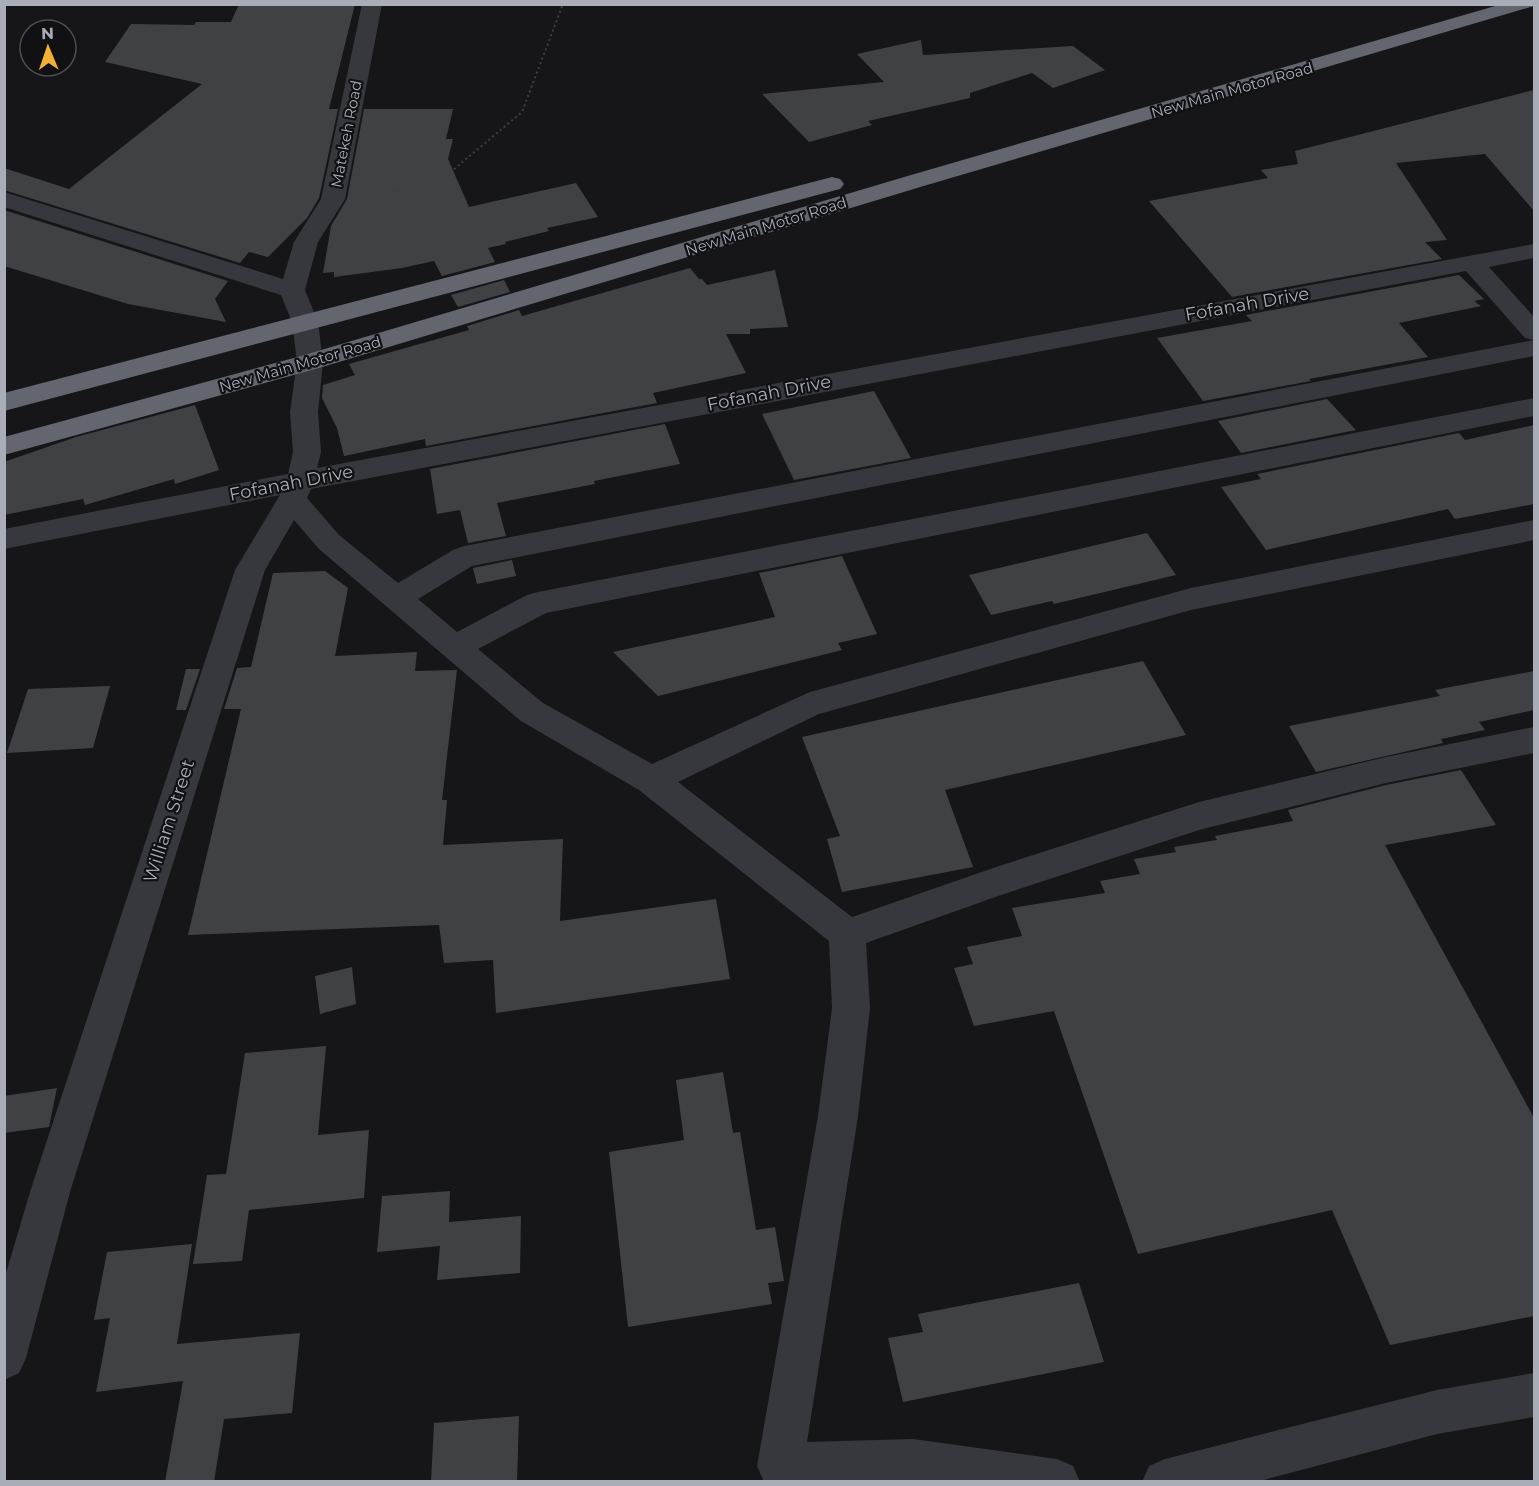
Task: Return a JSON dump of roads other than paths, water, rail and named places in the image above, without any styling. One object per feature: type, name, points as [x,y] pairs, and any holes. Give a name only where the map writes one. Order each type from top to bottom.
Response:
[{"type":"highway","name":"New Main Motor Road","points":[[4,402],[903,165],[1479,4]]},
{"type":"highway","name":"New Main Motor Road","points":[[4,446],[310,362],[919,180],[1526,4]]},
{"type":"street","name":"Matekeh Road","points":[[292,290],[306,242],[333,200],[372,4]]},
{"type":"street","points":[[4,199],[292,290]]},
{"type":"street","name":"Fofanah Drive","points":[[4,539],[296,490],[1223,308],[1534,251]]},
{"type":"street","points":[[1473,264],[1534,332]]},
{"type":"street","name":"William Street","points":[[4,1358],[50,1192],[250,570],[296,490],[307,452],[304,412],[310,362],[305,322],[292,290]]},
{"type":"street","points":[[395,599],[464,557],[1534,348]]},
{"type":"street","points":[[455,647],[538,603],[1534,407]]},
{"type":"street","points":[[296,490],[329,542],[532,711],[651,780],[847,934],[851,1008],[838,1116],[780,1474],[913,1462],[1057,1482]]},
{"type":"street","points":[[651,780],[810,704],[1191,599],[1534,530]]},
{"type":"street","points":[[847,934],[999,881],[1199,816],[1386,771],[1534,740]]},
{"type":"street","points":[[1165,1482],[1437,1412],[1534,1395]]}]
